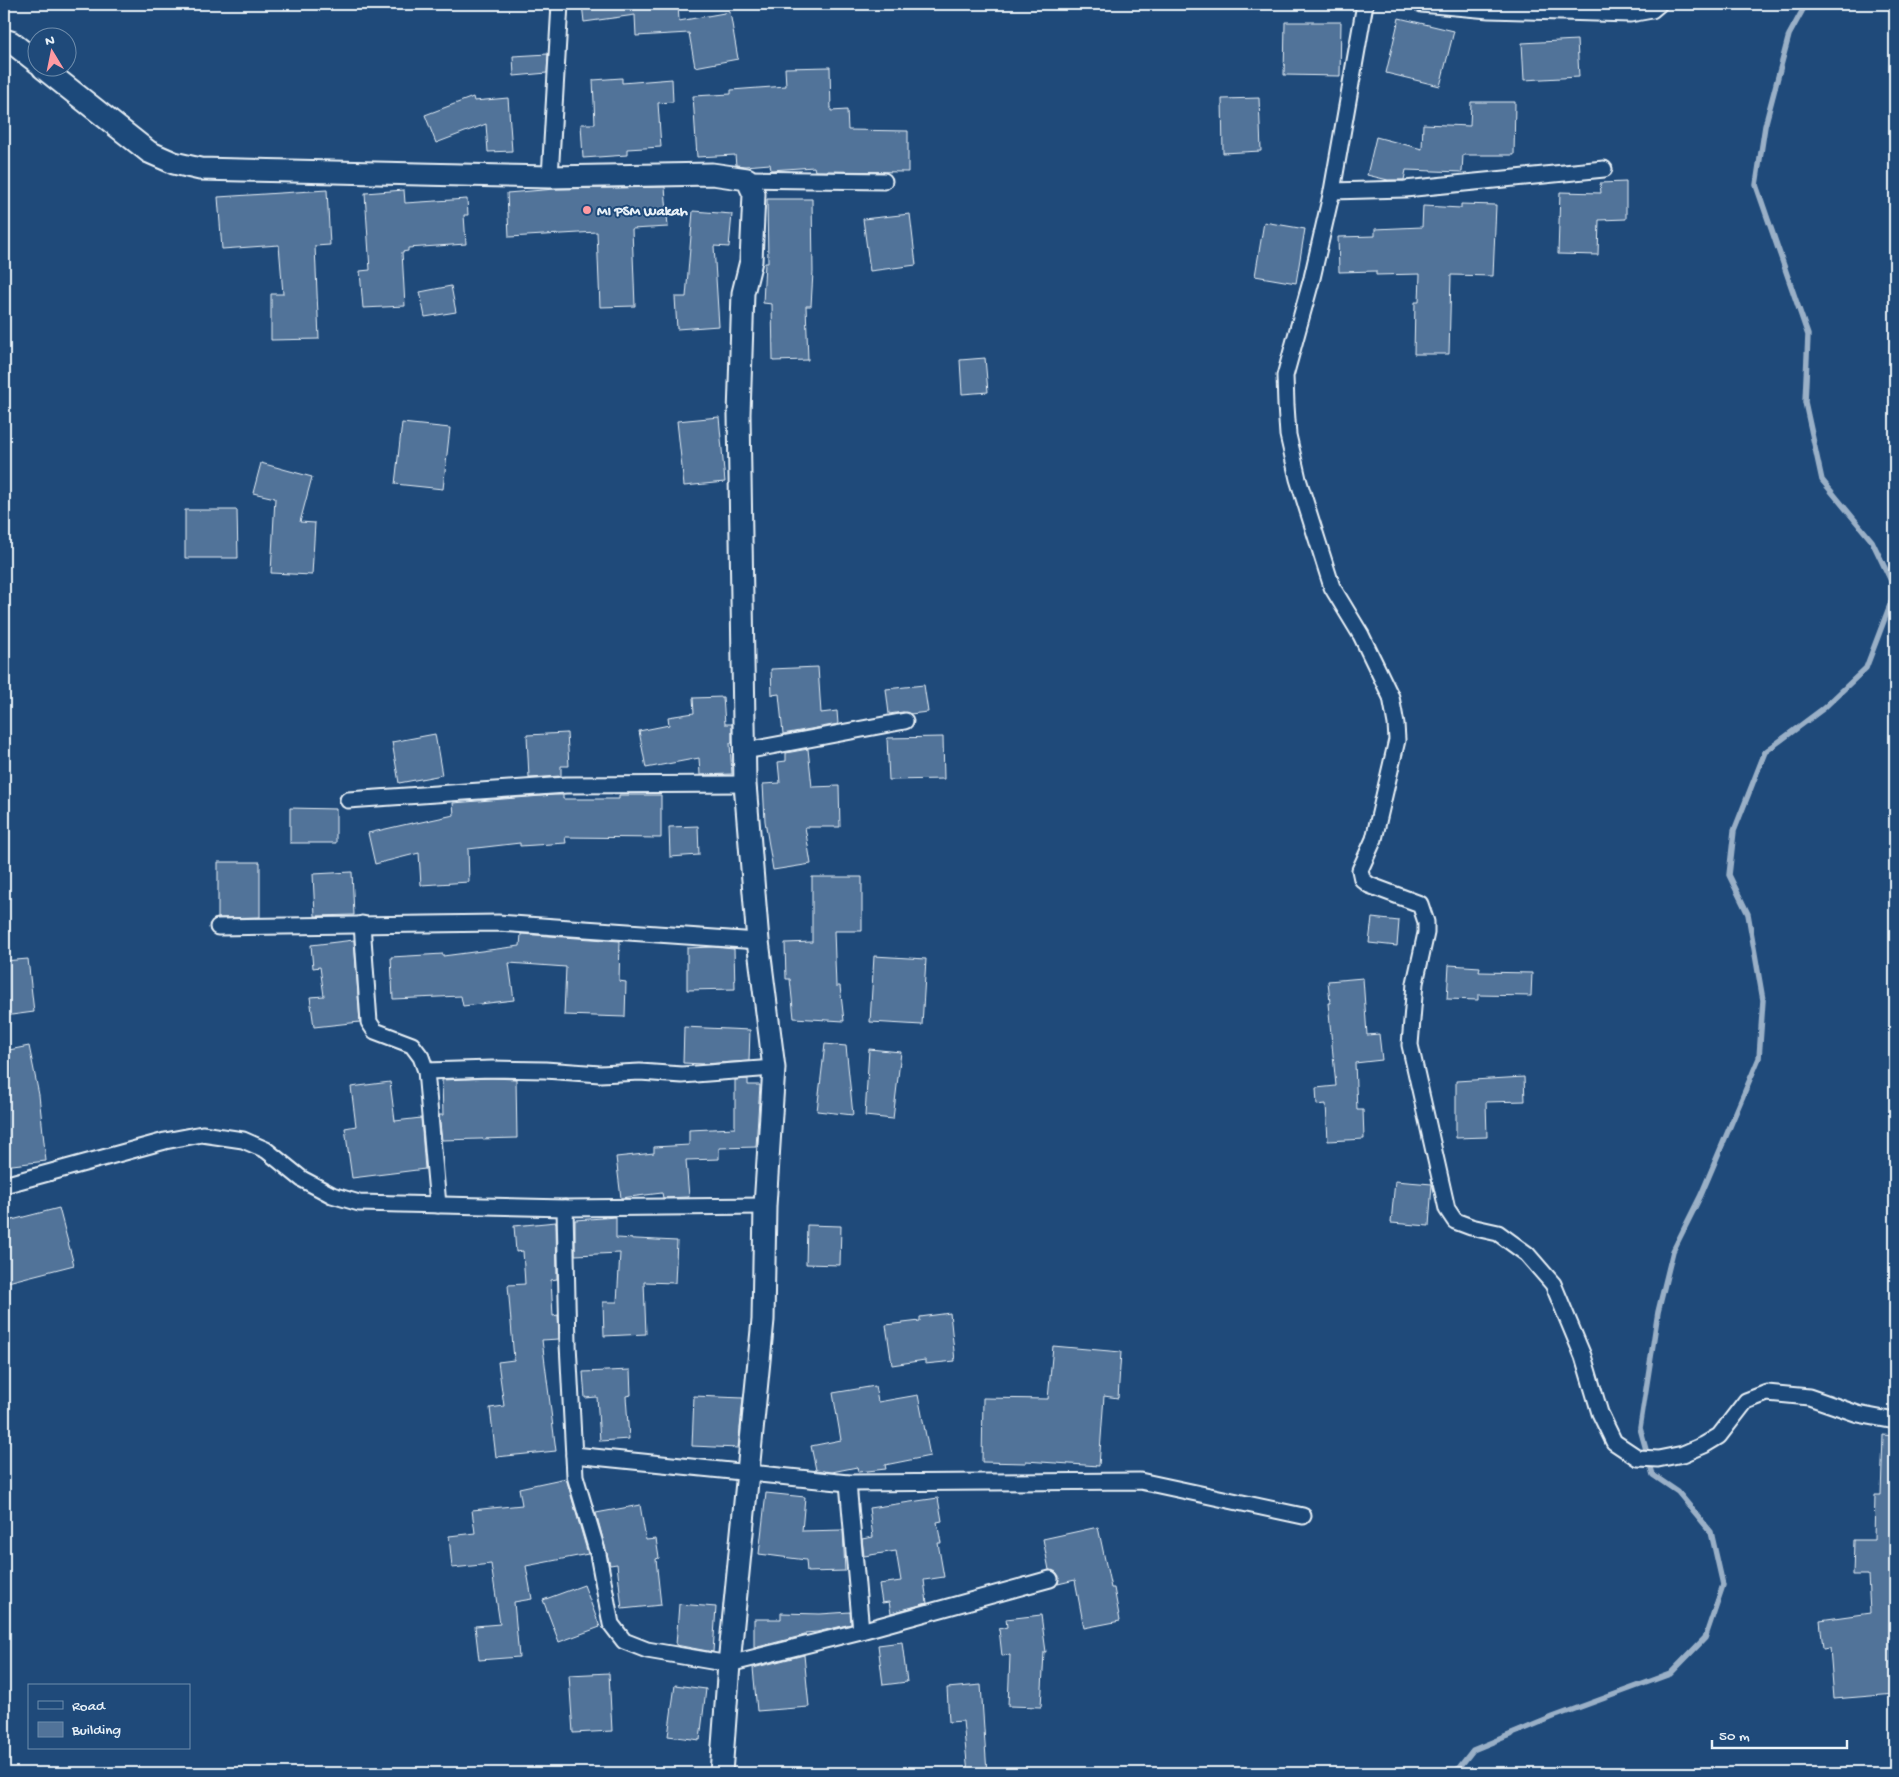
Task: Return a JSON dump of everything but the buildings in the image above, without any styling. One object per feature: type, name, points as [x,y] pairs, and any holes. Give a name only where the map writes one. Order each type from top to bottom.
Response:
[{"type":"street","points":[[550,177],[560,4]]},
{"type":"street","points":[[1365,4],[1332,191],[1312,278],[1285,376],[1288,435],[1298,478],[1332,587],[1360,635],[1391,697],[1397,740],[1374,839],[1360,870],[1362,879],[1369,885],[1420,904],[1424,913],[1426,933],[1415,983],[1410,1045],[1447,1209],[1455,1221],[1498,1233],[1527,1254],[1553,1284],[1583,1356],[1600,1413],[1614,1442],[1638,1458],[1658,1459],[1683,1454],[1704,1445],[1719,1436],[1746,1401],[1768,1393],[1808,1397],[1858,1414],[1895,1421]]},
{"type":"street","points":[[1421,4],[1489,10],[1630,14],[1652,10],[1659,4]]},
{"type":"street","points":[[4,40],[11,42],[28,55]]},
{"type":"street","points":[[56,78],[149,152],[174,163],[200,169],[550,177],[712,174],[747,179],[884,181]]},
{"type":"street","points":[[1332,191],[1405,189],[1604,169]]},
{"type":"street","points":[[721,1773],[729,1664],[763,1320],[765,1206],[774,1068],[758,941],[745,784],[739,414],[743,293],[750,261],[754,194],[747,179]]},
{"type":"street","points":[[745,751],[905,721]]},
{"type":"street","points":[[348,800],[566,785],[745,784]]},
{"type":"street","points":[[218,927],[498,923],[758,941]]},
{"type":"street","points":[[362,924],[369,1022],[375,1031],[412,1045],[421,1057],[426,1071],[438,1205]]},
{"type":"street","points":[[426,1071],[492,1069],[600,1074],[640,1072],[682,1075],[774,1068]]},
{"type":"street","points":[[4,1185],[165,1141],[202,1134],[243,1140],[266,1150],[302,1179],[332,1195],[359,1203],[565,1208],[765,1206]]},
{"type":"street","points":[[565,1208],[568,1344],[575,1476],[598,1554],[610,1624],[624,1641],[647,1650],[729,1664],[861,1631],[1050,1579]]},
{"type":"street","points":[[574,1455],[848,1482],[1140,1481],[1303,1516]]},
{"type":"street","points":[[848,1482],[861,1631]]},
{"type":"waterway","points":[[1806,4],[1789,35],[1765,126],[1756,185],[1808,335],[1805,402],[1822,480],[1872,541],[1895,589]]},
{"type":"waterway","points":[[1455,1773],[1473,1750],[1553,1717],[1670,1674],[1705,1638],[1723,1585],[1711,1532],[1678,1492],[1653,1475],[1640,1428],[1658,1312],[1673,1251],[1701,1195],[1759,1058],[1763,1000],[1748,914],[1729,875],[1734,831],[1765,752],[1824,708],[1866,668],[1895,592]]},
{"type":"place","name":"MI PSM Wakah","points":[[587,210]]}]
